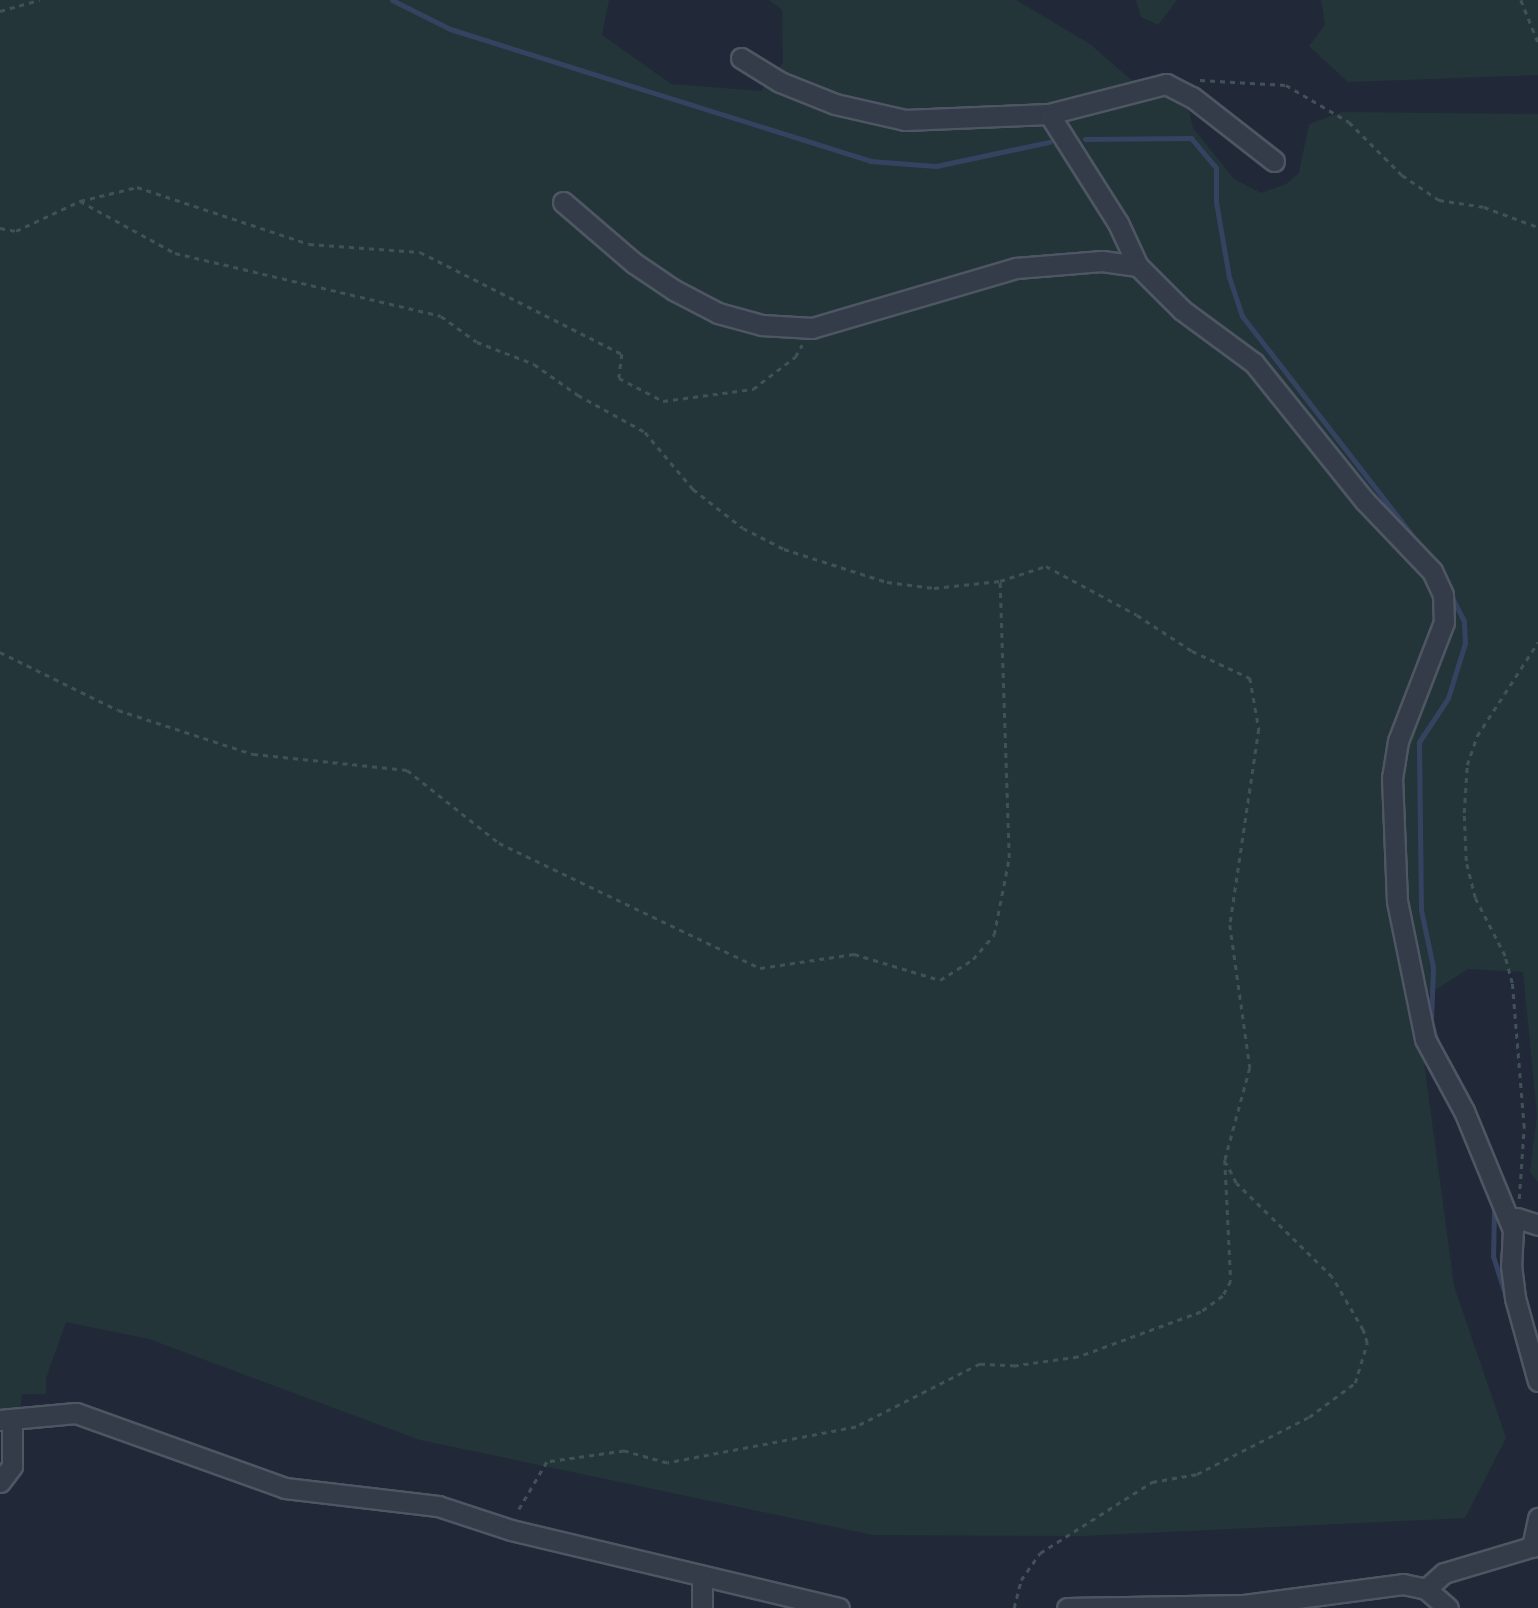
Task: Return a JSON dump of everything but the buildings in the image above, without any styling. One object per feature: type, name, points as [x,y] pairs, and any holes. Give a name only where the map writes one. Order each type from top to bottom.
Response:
[{"type":"street","points":[[741,58],[780,82],[835,104],[905,120],[1049,114],[1166,84],[1192,97],[1274,161]]},
{"type":"street","points":[[1049,114],[1118,223],[1138,266],[1182,310],[1254,363],[1365,501],[1432,571],[1443,595],[1444,622],[1398,741],[1392,777],[1397,901],[1425,1039],[1464,1111],[1513,1230],[1511,1265],[1516,1298],[1538,1381]]},
{"type":"street","points":[[563,202],[634,263],[718,313],[762,325],[812,328],[1016,268],[1102,261],[1138,266]]},
{"type":"street","points":[[1517,1218],[1538,1225]]},
{"type":"street","points":[[0,1482],[12,1466],[6,1420],[56,1411],[76,1413],[285,1488],[438,1506],[511,1530],[839,1608]]},
{"type":"street","points":[[1426,1589],[1444,1573],[1535,1546],[1538,1518]]},
{"type":"street","points":[[702,1576],[702,1608]]},
{"type":"street","points":[[1067,1608],[1244,1605],[1387,1585],[1426,1589],[1448,1608]]},
{"type":"path","points":[[0,11],[39,0]]},
{"type":"path","points":[[1521,0],[1538,42]]},
{"type":"path","points":[[1199,80],[1286,85],[1349,122],[1402,175],[1439,200],[1484,207],[1538,227]]},
{"type":"path","points":[[0,228],[16,231],[80,201],[137,187],[310,244],[420,252],[622,354],[619,378],[663,401],[753,389],[795,357],[812,328]]},
{"type":"path","points":[[80,201],[176,253],[441,316],[477,342],[534,364],[578,395],[645,432],[693,489],[743,528],[783,549],[887,583],[934,588],[1000,581],[1046,566],[1137,615],[1192,651],[1250,678],[1259,729],[1230,925],[1250,1068],[1225,1160],[1230,1281],[1223,1296],[1202,1312],[1078,1357],[1015,1366],[980,1364],[856,1427],[667,1463],[624,1451],[547,1462],[520,1503],[511,1530]]},
{"type":"path","points":[[0,652],[118,710],[253,754],[407,770],[499,843],[760,968],[855,954],[940,979],[973,959],[994,935],[1009,858],[1000,581]]},
{"type":"path","points":[[1517,1218],[1524,1128],[1512,983],[1505,956],[1475,898],[1466,861],[1464,813],[1467,765],[1477,736],[1538,642]]},
{"type":"path","points":[[1014,1608],[1021,1580],[1040,1553],[1153,1482],[1197,1474],[1310,1417],[1355,1383],[1367,1343],[1351,1308],[1332,1277],[1236,1183],[1225,1160]]},
{"type":"shaded area","points":[[0,0],[609,0],[602,35],[671,84],[761,91],[783,63],[782,10],[769,0],[1016,0],[1090,44],[1130,79],[1172,92],[1188,106],[1193,128],[1234,179],[1261,193],[1286,184],[1299,173],[1309,124],[1342,112],[1538,114],[1538,1182],[1530,1172],[1537,1115],[1523,972],[1468,969],[1416,1002],[1454,1286],[1506,1438],[1465,1518],[1081,1536],[873,1535],[420,1440],[149,1339],[66,1322],[46,1378],[46,1394],[22,1394],[20,1410],[0,1413]]},
{"type":"shaded area","points":[[1136,0],[1177,0],[1158,25],[1141,17]]},
{"type":"shaded area","points":[[1321,0],[1538,0],[1538,75],[1348,82],[1309,46],[1325,25]]},
{"type":"waterway","points":[[392,0],[450,29],[870,161],[936,166],[1049,142]]},
{"type":"waterway","points":[[1085,139],[1191,138],[1216,168],[1216,202],[1229,277],[1242,316],[1421,547]]},
{"type":"waterway","points":[[1437,1043],[1431,1020],[1433,967],[1421,910],[1419,742],[1448,698],[1465,643],[1464,621],[1450,593]]},
{"type":"waterway","points":[[1494,1210],[1493,1256],[1507,1300]]}]
